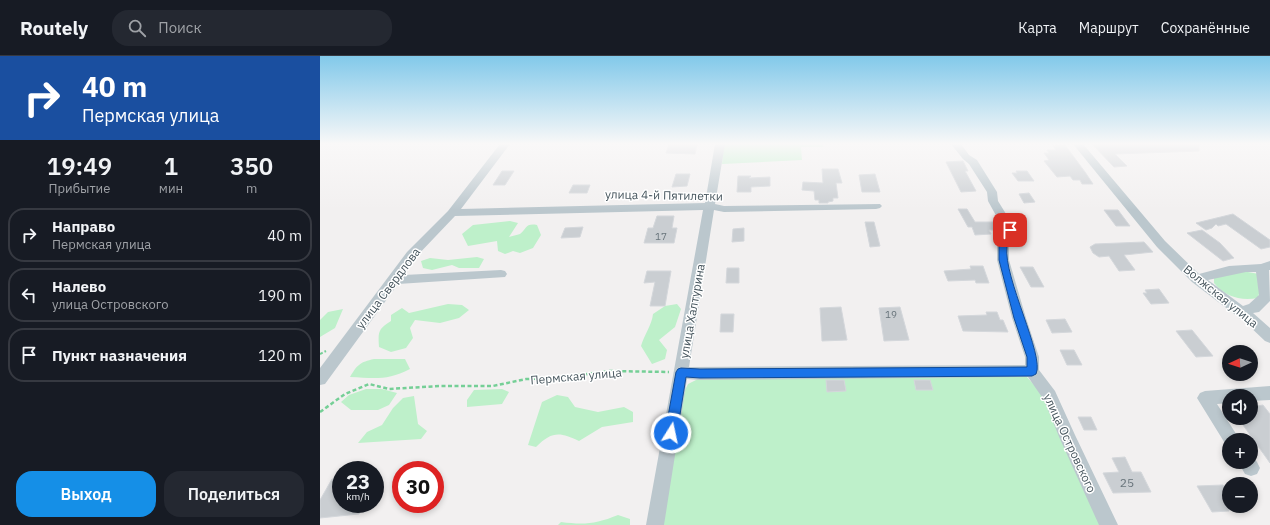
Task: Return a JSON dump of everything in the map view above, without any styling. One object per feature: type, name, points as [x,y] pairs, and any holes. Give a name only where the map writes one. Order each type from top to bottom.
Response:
[{"type":"street","name":"улица Свердлова","points":[[320,378],[394,280],[411,255],[452,213],[488,166]]},
{"type":"street","name":"улица Халтурина","points":[[655,525],[716,166]]},
{"type":"street","points":[[681,372],[700,374],[1032,371],[1032,357],[1019,318],[1003,260],[1003,247],[1010,230],[993,201],[992,192],[975,166]]},
{"type":"street","name":"Волжская улица","points":[[1096,166],[1161,244],[1197,278],[1251,319],[1270,337]]},
{"type":"street","name":"улица 4-й Пятилетки","points":[[452,213],[710,206],[724,209],[876,206]]},
{"type":"street","points":[[1197,278],[1236,269],[1266,266],[1266,296],[1254,308],[1242,312]]},
{"type":"street","points":[[394,280],[501,274]]},
{"type":"street","name":"улица Островского","points":[[1032,371],[1050,396],[1068,439],[1109,525]]},
{"type":"street","points":[[1258,394],[1270,393]]},
{"type":"street","points":[[1222,397],[1204,398],[1222,425]]},
{"type":"path","name":"Пермская улица","points":[[320,412],[345,394],[369,384],[389,389],[441,386],[493,386],[526,379],[556,378],[610,371],[681,372]]},
{"type":"green space","points":[[510,221],[518,223],[509,237],[520,234],[530,225],[537,225],[541,235],[533,248],[520,253],[513,251],[505,254],[498,251],[497,241],[468,246],[462,234],[473,225]]},
{"type":"green space","points":[[477,257],[484,259],[479,268],[459,268],[452,265],[432,270],[423,268],[421,261],[430,258],[448,260]]},
{"type":"green space","points":[[1242,271],[1259,274],[1262,280],[1258,298],[1245,299],[1228,295],[1214,283],[1214,278]]},
{"type":"green space","points":[[448,304],[462,305],[469,310],[459,318],[440,323],[415,320],[410,328],[413,338],[406,348],[391,352],[379,347],[379,334],[381,329],[391,321],[391,315],[402,308],[409,313]]},
{"type":"green space","points":[[677,304],[681,309],[675,327],[659,340],[667,350],[665,359],[652,364],[641,346],[653,314],[665,306]]},
{"type":"green space","points":[[343,309],[335,328],[320,337],[320,320],[328,312]]},
{"type":"green space","points":[[374,359],[405,359],[410,369],[402,373],[380,378],[350,377],[359,365],[365,361]]},
{"type":"green space","points":[[1026,376],[1045,397],[1104,525],[663,525],[684,392],[688,384],[698,379]]},
{"type":"green space","points":[[366,389],[382,389],[397,393],[389,405],[378,410],[351,410],[341,402],[349,395]]},
{"type":"green space","points":[[502,389],[509,392],[502,404],[467,407],[467,400],[474,390]]},
{"type":"green space","points":[[557,395],[568,397],[575,407],[598,412],[624,407],[633,412],[633,422],[602,427],[579,441],[567,436],[556,435],[547,438],[536,447],[528,445],[542,402]]},
{"type":"green space","points":[[414,396],[418,424],[427,431],[421,439],[358,443],[367,432],[382,425],[393,408],[403,398]]},
{"type":"green space","points":[[618,515],[630,519],[630,525],[558,525],[561,522],[596,522]]},
{"type":"building","points":[[948,166],[965,166],[968,171],[965,171],[976,191],[961,192]]},
{"type":"building","points":[[1048,166],[1080,166],[1093,184],[1082,184],[1080,180],[1073,180],[1070,176],[1057,177]]},
{"type":"building","points":[[822,169],[838,169],[842,183],[836,183],[838,198],[833,198],[833,201],[828,203],[819,203],[819,200],[815,200],[814,191],[802,190],[803,182],[823,183]]},
{"type":"building","points":[[502,171],[514,171],[505,185],[493,185]]},
{"type":"building","points":[[1016,171],[1027,171],[1034,181],[1018,181],[1012,173],[1017,173]]},
{"type":"building","points":[[676,174],[690,174],[687,186],[672,187]]},
{"type":"building","points":[[875,174],[880,192],[862,192],[859,175]]},
{"type":"building","points":[[738,176],[751,176],[749,178],[770,177],[770,186],[751,187],[751,192],[737,192]]},
{"type":"building","points":[[573,185],[590,185],[587,193],[569,193]]},
{"type":"building","points":[[1029,193],[1035,202],[1024,203],[1019,194]]},
{"type":"building","points":[[958,209],[967,209],[975,222],[997,222],[1001,230],[989,230],[991,234],[975,235],[972,227],[968,227]]},
{"type":"building","points":[[1104,210],[1118,210],[1130,226],[1116,226]]},
{"type":"building","points":[[1233,214],[1270,240],[1270,247],[1261,249],[1226,224],[1218,226],[1216,224],[1212,228],[1206,230],[1196,223]]},
{"type":"building","points":[[657,216],[674,216],[672,228],[677,228],[674,243],[644,243],[648,228],[653,228]]},
{"type":"building","points":[[865,222],[874,222],[880,246],[870,247]]},
{"type":"building","points":[[583,227],[580,237],[561,238],[565,228]]},
{"type":"building","points":[[744,228],[744,241],[732,242],[733,229]]},
{"type":"building","points":[[1202,230],[1220,243],[1234,258],[1223,261],[1187,233]]},
{"type":"building","points":[[1144,242],[1153,252],[1124,255],[1135,270],[1119,271],[1109,256],[1099,257],[1093,253],[1090,247],[1095,244]]},
{"type":"building","points":[[970,266],[983,266],[989,283],[976,283],[975,280],[948,281],[944,271],[971,269]]},
{"type":"building","points":[[1020,267],[1033,267],[1044,287],[1031,287]]},
{"type":"building","points":[[727,268],[739,268],[739,283],[726,283]]},
{"type":"building","points":[[647,271],[671,271],[665,306],[650,306],[655,282],[644,283]]},
{"type":"building","points":[[1159,289],[1169,303],[1151,304],[1143,293],[1147,293],[1145,290]]},
{"type":"building","points":[[841,307],[847,340],[822,341],[820,308]]},
{"type":"building","points":[[900,307],[909,340],[884,341],[879,308]]},
{"type":"building","points":[[986,312],[997,312],[1000,320],[1003,320],[1008,332],[963,331],[958,316],[987,315]]},
{"type":"building","points":[[721,314],[734,314],[733,332],[720,332]]},
{"type":"building","points":[[1065,319],[1072,332],[1052,333],[1046,320]]},
{"type":"building","points":[[1192,330],[1213,356],[1196,357],[1176,331]]},
{"type":"building","points":[[1060,350],[1074,350],[1082,365],[1067,365]]},
{"type":"building","points":[[826,380],[844,380],[846,391],[827,392]]},
{"type":"building","points":[[914,380],[930,380],[933,390],[916,390]]},
{"type":"building","points":[[1263,405],[1270,414],[1270,463],[1258,446],[1258,433],[1249,433],[1243,425],[1258,425],[1258,406]]},
{"type":"building","points":[[1078,417],[1091,417],[1097,430],[1084,430]]},
{"type":"building","points":[[1125,457],[1132,472],[1141,472],[1151,492],[1113,493],[1103,473],[1119,472],[1112,458]]},
{"type":"building","points":[[332,479],[332,513],[360,513],[320,518],[320,500]]},
{"type":"building","points":[[1222,485],[1222,511],[1212,512],[1197,486]]},
{"type":"route","points":[[671,433],[681,372],[700,374],[1032,371],[1032,357],[1019,318],[1003,260],[1003,247],[1010,230]]}]
